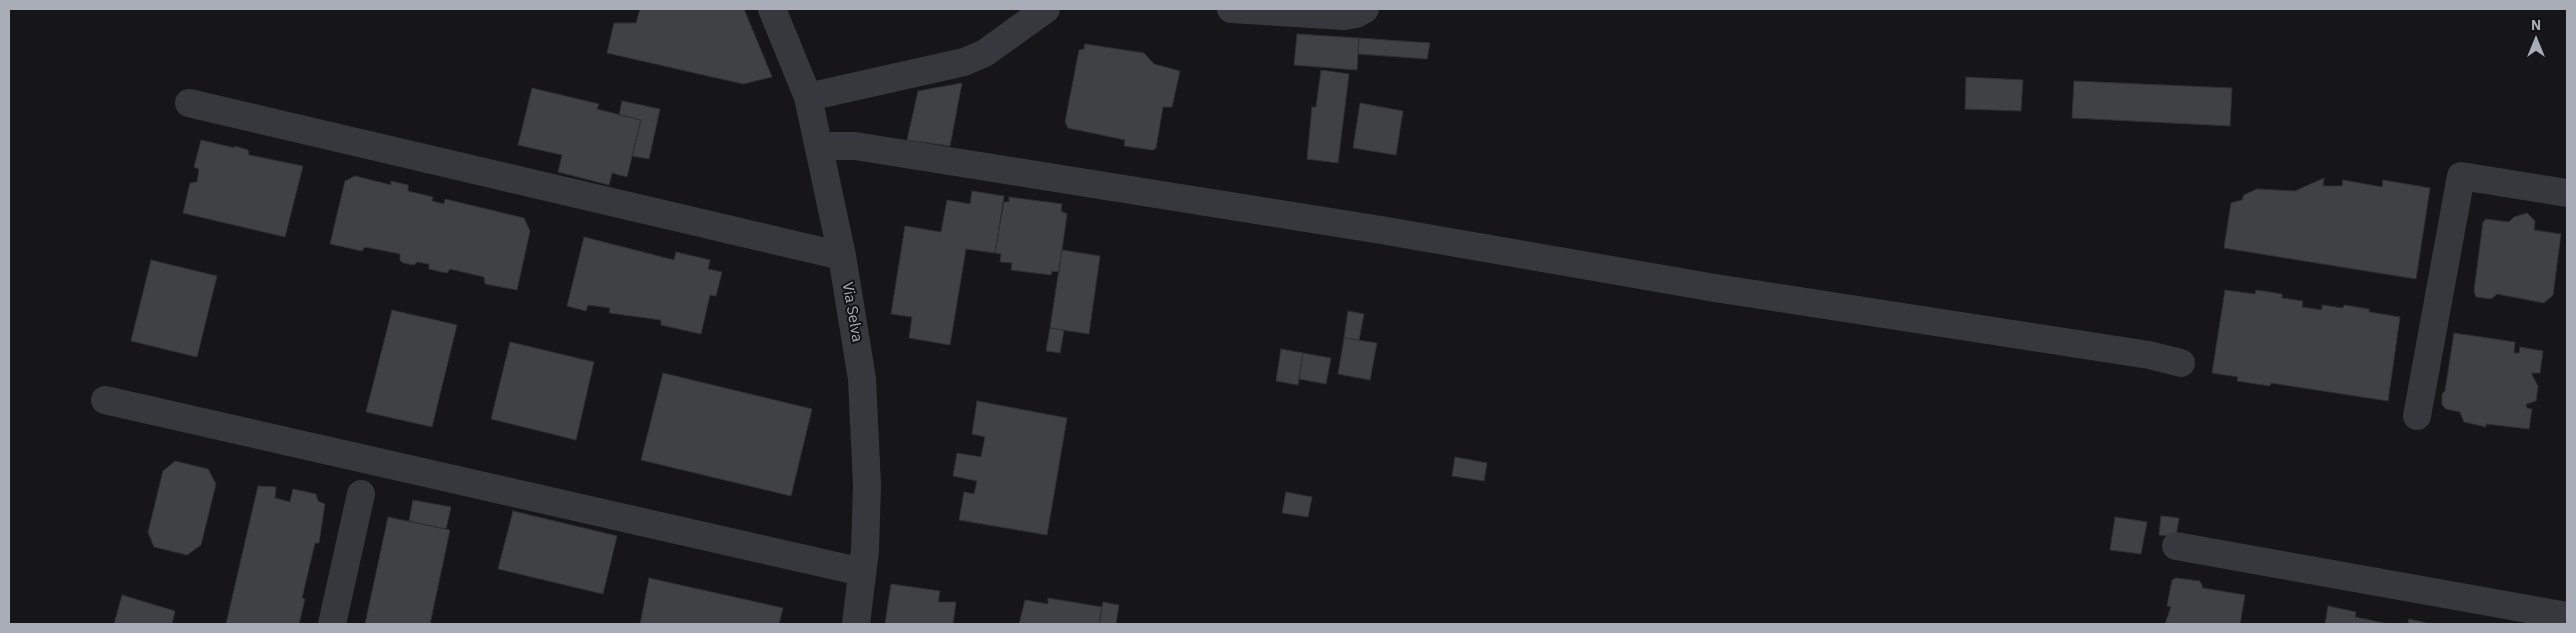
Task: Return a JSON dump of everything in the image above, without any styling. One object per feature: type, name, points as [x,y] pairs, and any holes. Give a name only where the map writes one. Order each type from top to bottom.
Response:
[{"type":"street","name":"Via Selva","points":[[772,9],[808,97],[820,146],[842,256],[862,379],[867,485],[862,572],[856,624]]},
{"type":"street","points":[[808,97],[964,62],[985,53],[1046,9]]},
{"type":"street","points":[[1231,9],[1344,16],[1356,14],[1364,9]]},
{"type":"street","points":[[189,104],[842,256]]},
{"type":"street","points":[[820,146],[854,146],[913,155],[1381,230],[1725,289],[2139,354],[2181,363]]},
{"type":"street","points":[[2417,416],[2461,176],[2567,193]]},
{"type":"street","points":[[105,400],[862,572]]},
{"type":"street","points":[[332,624],[361,494]]},
{"type":"street","points":[[2176,546],[2567,616]]},
{"type":"building","points":[[640,9],[744,9],[772,77],[743,84],[607,53],[614,23],[636,23]]},
{"type":"building","points":[[1297,34],[1359,38],[1357,70],[1294,65]]},
{"type":"building","points":[[1359,38],[1430,43],[1427,59],[1358,54]]},
{"type":"building","points":[[1085,44],[1144,53],[1154,64],[1180,71],[1172,107],[1163,107],[1156,148],[1153,150],[1124,146],[1125,140],[1068,128],[1065,122],[1079,50],[1084,49]]},
{"type":"building","points":[[1321,70],[1349,74],[1338,163],[1307,159],[1312,107],[1316,107]]},
{"type":"building","points":[[1966,77],[2023,80],[2021,111],[1965,109]]},
{"type":"building","points":[[2074,81],[2232,88],[2230,126],[2072,118]]},
{"type":"building","points":[[962,83],[950,146],[907,140],[918,91]]},
{"type":"building","points":[[532,88],[599,104],[597,109],[641,120],[627,177],[612,173],[609,185],[558,172],[562,155],[518,145]]},
{"type":"building","points":[[622,101],[660,109],[649,159],[632,156],[641,120],[619,115]]},
{"type":"building","points":[[1360,103],[1403,111],[1396,155],[1353,148]]},
{"type":"building","points":[[201,140],[248,150],[249,155],[303,166],[285,237],[183,213],[190,183],[197,182],[199,169],[194,167]]},
{"type":"building","points":[[355,176],[391,185],[391,181],[408,185],[408,191],[433,197],[432,201],[444,204],[445,199],[524,218],[530,231],[517,290],[485,284],[484,277],[450,269],[447,273],[429,269],[429,264],[417,262],[414,265],[403,263],[400,260],[400,254],[365,247],[362,251],[330,244],[345,181]]},
{"type":"building","points":[[2324,178],[2323,186],[2342,186],[2343,180],[2382,187],[2383,180],[2430,188],[2416,279],[2224,248],[2231,203],[2242,200],[2244,195],[2257,189],[2295,191]]},
{"type":"building","points":[[972,191],[1004,196],[995,253],[966,249],[950,345],[909,338],[912,317],[891,314],[905,226],[941,232],[947,200],[970,204]]},
{"type":"building","points":[[1009,197],[1062,204],[1061,211],[1067,214],[1059,272],[1052,271],[1051,275],[1011,270],[1012,263],[1000,262],[1001,254],[995,253],[1004,202],[1009,202]]},
{"type":"building","points":[[2527,213],[2535,221],[2534,230],[2561,234],[2553,295],[2544,303],[2497,294],[2491,299],[2476,297],[2474,291],[2483,222],[2486,219],[2509,222],[2514,217]]},
{"type":"building","points":[[584,237],[674,260],[676,252],[710,260],[708,269],[722,272],[716,296],[710,295],[701,334],[661,325],[661,320],[609,313],[610,308],[588,305],[586,311],[567,306]]},
{"type":"building","points":[[1062,250],[1100,256],[1089,334],[1050,328]]},
{"type":"building","points":[[151,260],[217,276],[197,357],[131,341]]},
{"type":"building","points":[[2225,290],[2255,294],[2256,290],[2282,294],[2282,298],[2303,301],[2302,307],[2322,310],[2322,305],[2343,308],[2344,305],[2369,309],[2369,312],[2400,317],[2388,401],[2271,383],[2270,386],[2237,381],[2238,377],[2212,373]]},
{"type":"building","points":[[392,310],[457,325],[432,427],[366,412]]},
{"type":"building","points":[[1348,311],[1364,314],[1359,340],[1344,338]]},
{"type":"building","points":[[1050,328],[1064,330],[1060,353],[1046,351]]},
{"type":"building","points":[[2454,333],[2515,342],[2514,353],[2519,353],[2520,347],[2543,351],[2540,373],[2531,373],[2538,386],[2536,401],[2526,404],[2527,408],[2532,409],[2529,429],[2486,424],[2486,427],[2464,422],[2460,412],[2446,409],[2442,405],[2442,394],[2445,391]]},
{"type":"building","points":[[1344,338],[1377,343],[1370,380],[1338,374]]},
{"type":"building","points":[[510,342],[594,362],[576,440],[491,419]]},
{"type":"building","points":[[1281,349],[1303,353],[1298,385],[1276,381]]},
{"type":"building","points":[[1303,353],[1331,358],[1326,384],[1299,379]]},
{"type":"building","points":[[663,373],[812,409],[791,496],[641,460]]},
{"type":"building","points":[[977,401],[1067,418],[1047,535],[959,520],[964,492],[974,494],[977,481],[953,476],[957,453],[981,457],[985,437],[972,434]]},
{"type":"building","points":[[1455,457],[1487,463],[1484,481],[1452,476]]},
{"type":"building","points":[[175,461],[208,469],[216,484],[201,545],[187,555],[154,547],[148,532],[163,471]]},
{"type":"building","points":[[258,486],[276,487],[275,498],[290,502],[293,489],[316,494],[318,501],[325,504],[319,543],[315,543],[302,598],[305,599],[299,624],[226,624]]},
{"type":"building","points":[[1286,492],[1312,497],[1308,517],[1282,513]]},
{"type":"building","points":[[413,500],[451,507],[446,529],[409,521]]},
{"type":"building","points":[[513,511],[617,536],[603,594],[498,569]]},
{"type":"building","points":[[2161,516],[2179,518],[2176,537],[2159,535]]},
{"type":"building","points":[[388,517],[450,530],[430,624],[365,624]]},
{"type":"building","points":[[2115,517],[2147,522],[2141,554],[2110,550]]},
{"type":"building","points":[[649,578],[783,608],[779,624],[640,624]]},
{"type":"building","points":[[2176,578],[2200,581],[2203,588],[2245,595],[2240,624],[2165,624],[2171,607],[2167,606],[2172,580]]},
{"type":"building","points":[[891,584],[940,591],[938,602],[956,602],[953,624],[885,624]]},
{"type":"building","points":[[122,595],[175,611],[172,624],[114,624]]},
{"type":"building","points":[[1048,598],[1102,607],[1099,624],[1019,624],[1025,600],[1048,604]]},
{"type":"building","points":[[1103,602],[1119,605],[1116,624],[1099,624]]},
{"type":"building","points":[[2328,606],[2356,612],[2355,617],[2389,624],[2325,624]]},
{"type":"building","points":[[2409,619],[2431,624],[2408,624]]}]
